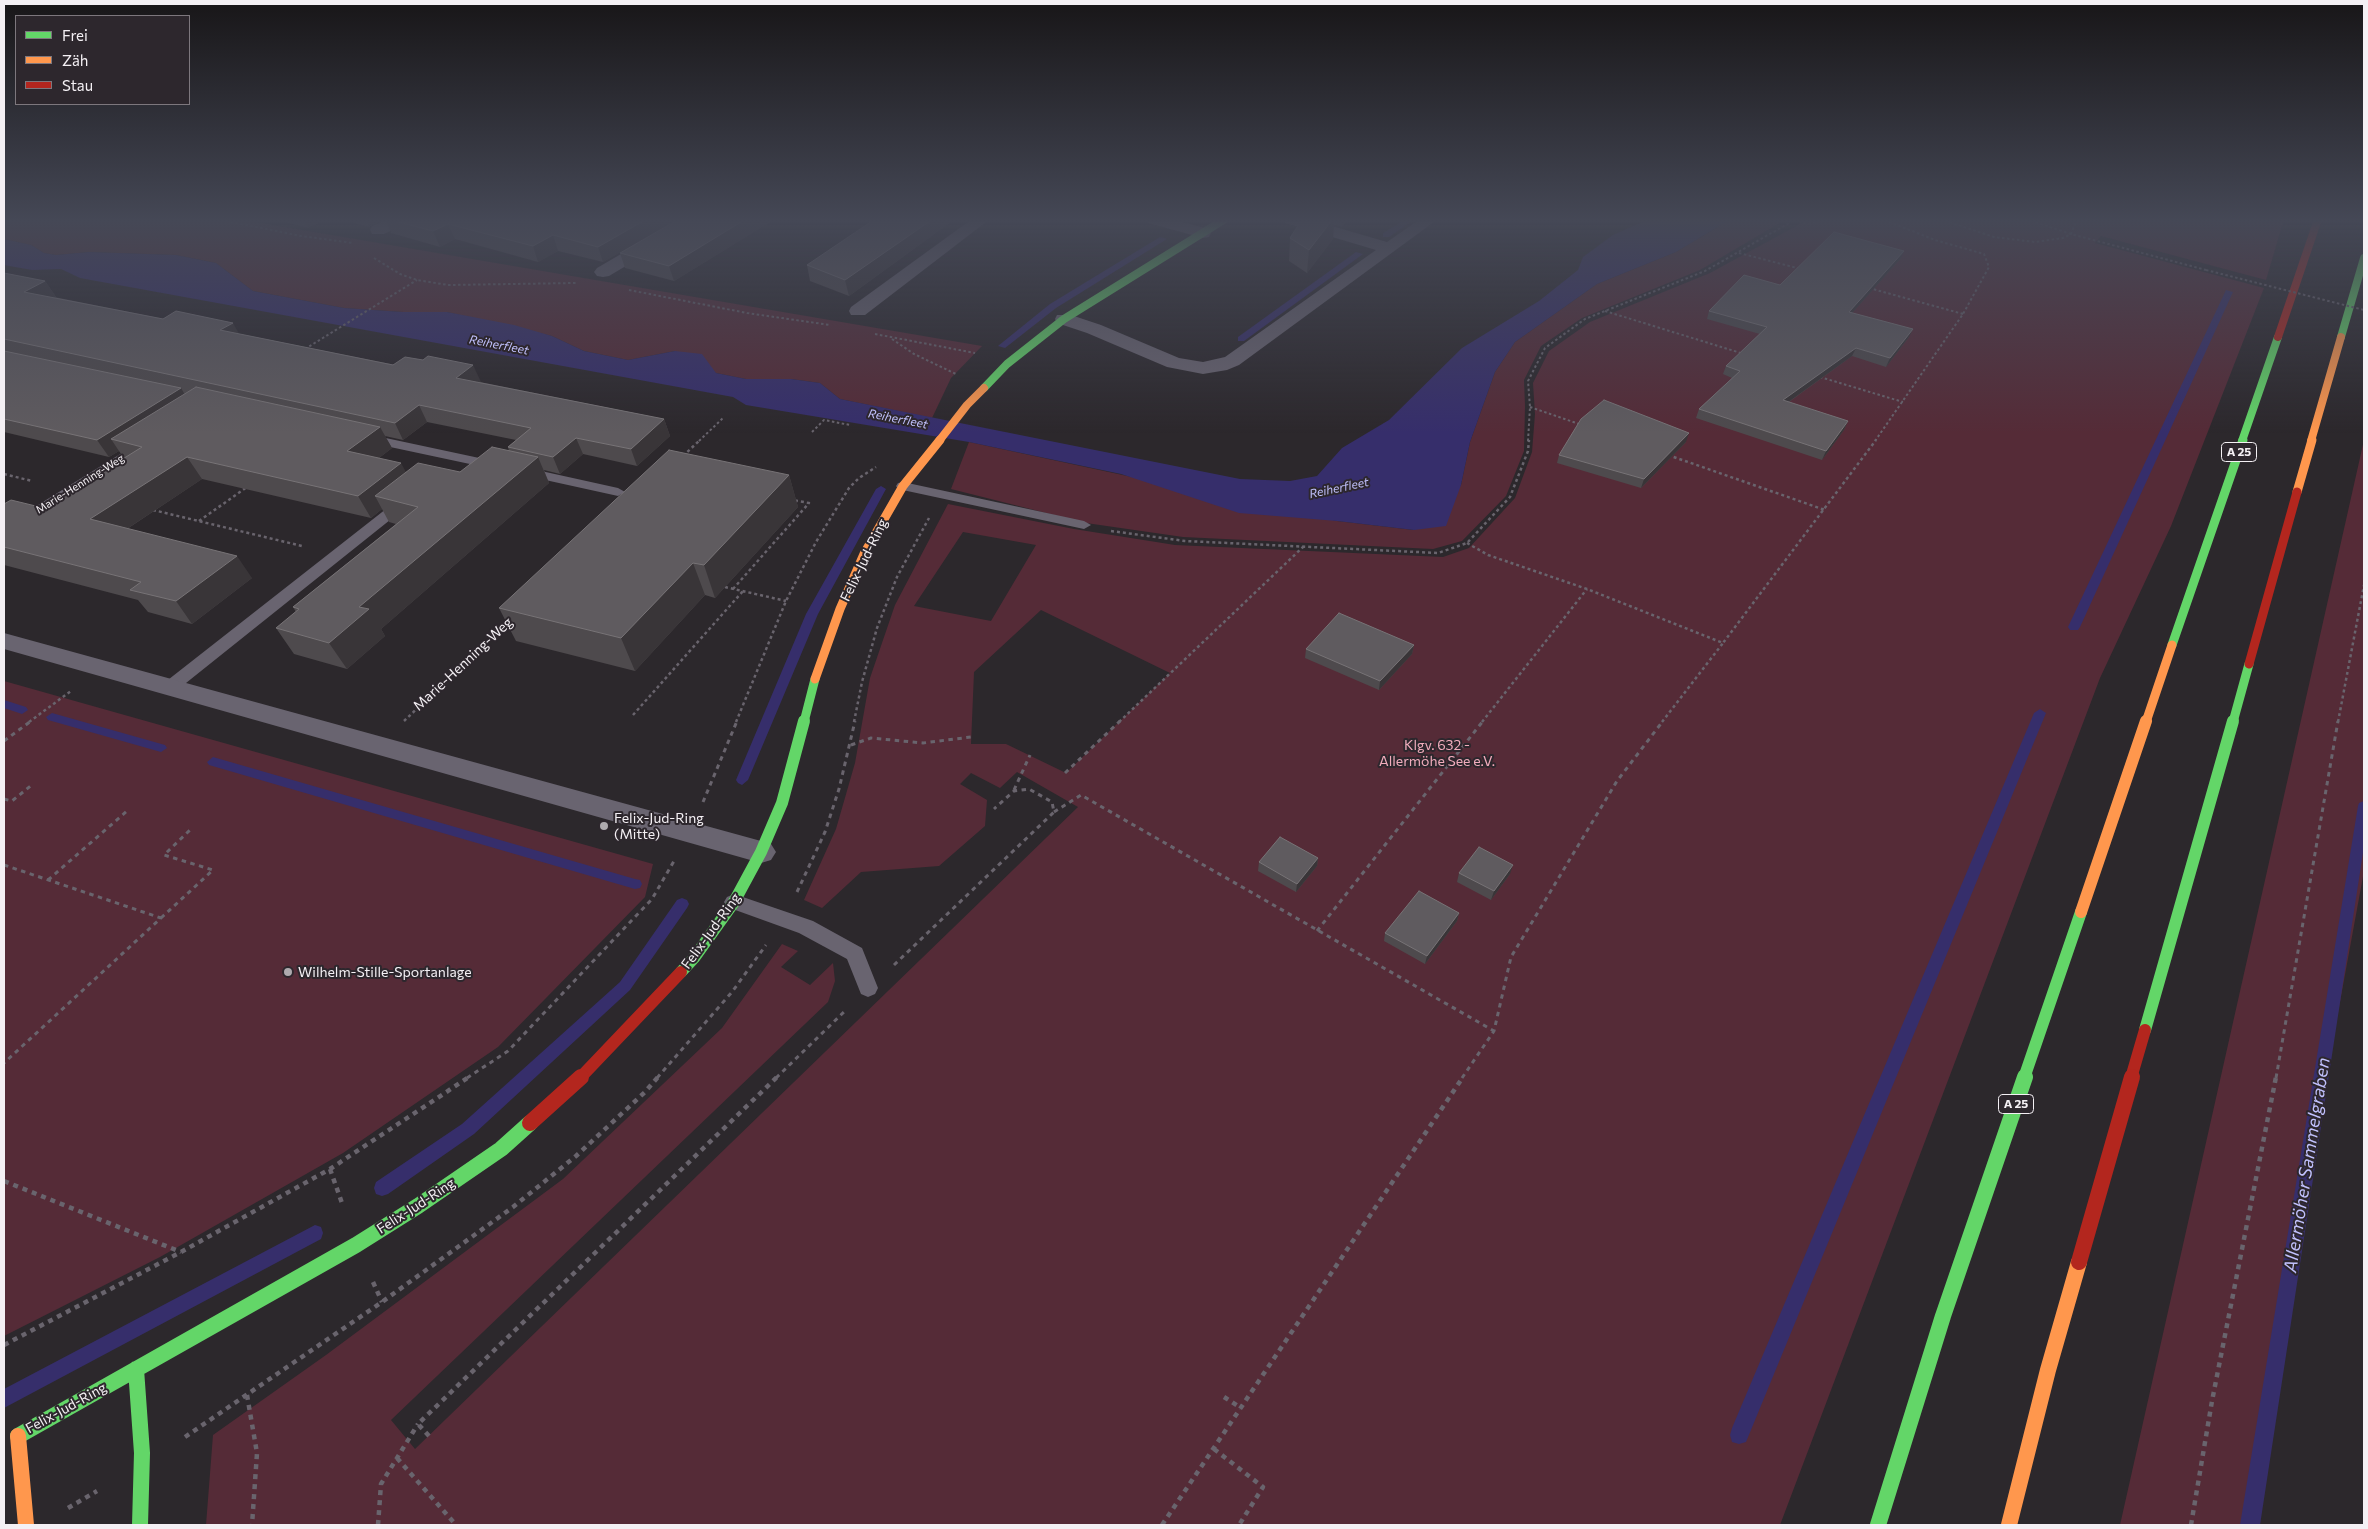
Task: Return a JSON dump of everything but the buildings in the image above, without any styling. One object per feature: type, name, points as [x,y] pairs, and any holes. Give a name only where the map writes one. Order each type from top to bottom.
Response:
[{"type":"main road","name":"Felix-Jud-Ring","points":[[11,1439],[356,1245],[501,1149],[574,1084],[643,1014],[694,958],[734,902],[761,852],[782,803],[814,682],[840,609],[864,554],[903,486],[967,405],[1007,364],[1064,319],[1111,290]]},
{"type":"main road","name":"A 25","points":[[1878,1525],[1943,1316],[2294,290]]},
{"type":"main road","points":[[2009,1525],[2048,1370],[2355,290]]},
{"type":"main road","points":[[136,1369],[142,1453],[140,1525]]},
{"type":"main road","points":[[11,1439],[26,1525]]},
{"type":"street","points":[[858,311],[886,290]]},
{"type":"street","points":[[1064,319],[1094,329],[1174,363],[1203,368],[1220,366],[1232,361],[1330,290]]},
{"type":"street","points":[[4,641],[761,852]]},
{"type":"lane","points":[[357,435],[618,492]]},
{"type":"lane","name":"Marie-Henning-Weg","points":[[4,532],[150,439]]},
{"type":"lane","points":[[444,470],[459,458]]},
{"type":"lane","points":[[903,486],[1084,526]]},
{"type":"lane","points":[[170,687],[414,494]]},
{"type":"lane","points":[[734,902],[806,927],[855,954],[868,988]]},
{"type":"path","points":[[303,350],[400,290]]},
{"type":"path","points":[[631,290],[747,313],[837,326]]},
{"type":"path","points":[[1084,526],[1185,541],[1303,547],[1438,552],[1467,543],[1510,496],[1528,451],[1530,407],[1528,382],[1546,348],[1585,320],[1657,290]]},
{"type":"path","points":[[1878,290],[1963,314]]},
{"type":"path","points":[[1162,1525],[1494,1031],[1511,957],[1617,781],[1825,510],[1903,402],[1963,314],[1976,290]]},
{"type":"path","points":[[2286,290],[2364,310]]},
{"type":"path","points":[[1605,311],[1745,354]]},
{"type":"path","points":[[872,334],[965,350],[1007,364]]},
{"type":"path","points":[[889,337],[914,354],[960,376]]},
{"type":"path","points":[[1819,376],[1903,402]]},
{"type":"path","points":[[1530,407],[1586,426]]},
{"type":"path","points":[[680,458],[723,418]]},
{"type":"path","points":[[812,432],[824,420],[850,424]]},
{"type":"path","points":[[1659,452],[1825,510]]},
{"type":"path","points":[[4,1345],[181,1252],[330,1169],[508,1051],[652,899],[690,832],[786,601],[816,542],[850,488],[870,470],[885,462],[904,454],[927,454]]},
{"type":"path","points":[[198,521],[247,487]]},
{"type":"path","points":[[733,589],[809,504],[783,498]]},
{"type":"path","points":[[153,510],[338,554]]},
{"type":"path","points":[[1467,543],[1488,555],[1587,589],[1723,643]]},
{"type":"path","points":[[1066,773],[1303,547]]},
{"type":"path","points":[[2191,1525],[2212,1401],[2284,1038],[2351,646],[2364,585]]},
{"type":"path","points":[[725,587],[786,601]]},
{"type":"path","points":[[1317,931],[1587,589]]},
{"type":"path","points":[[633,715],[743,591]]},
{"type":"path","name":"Marie-Henning-Weg","points":[[378,745],[508,622]]},
{"type":"path","points":[[4,741],[102,668]]},
{"type":"path","points":[[850,745],[871,738],[923,743],[971,737]]},
{"type":"path","points":[[994,809],[1014,791],[1030,755]]},
{"type":"path","points":[[4,799],[12,802],[33,784]]},
{"type":"path","points":[[1014,791],[1029,788],[1052,802],[1054,812]]},
{"type":"path","points":[[378,1525],[381,1484],[418,1424],[868,988],[1054,812],[1080,795],[1494,1031]]},
{"type":"path","points":[[48,880],[127,810]]},
{"type":"path","points":[[4,1063],[213,870],[164,855],[190,830]]},
{"type":"path","points":[[4,865],[161,918]]},
{"type":"path","points":[[4,1181],[181,1252]]},
{"type":"path","points":[[247,1395],[257,1453],[252,1525]]},
{"type":"path","points":[[1224,1396],[1241,1408]]},
{"type":"path","points":[[418,1424],[429,1436]]},
{"type":"path","points":[[1214,1448],[1264,1487],[1239,1525]]},
{"type":"path","points":[[397,1458],[456,1525]]},
{"type":"green space","points":[[656,290],[982,346],[951,378],[932,418],[840,399],[820,383],[791,379],[746,379],[716,373],[675,351],[628,360],[584,351],[552,336],[447,312],[403,312],[344,308],[253,291]]},
{"type":"green space","points":[[1588,290],[1650,290],[1582,318],[1541,346],[1524,380],[1524,451],[1506,496],[1462,541],[1433,549],[1183,537],[1086,523],[951,489],[969,442],[1337,521],[1414,530],[1461,485],[1470,442],[1495,372],[1515,342]]},
{"type":"green space","name":"Klgv. 632 - Allermöhe See e.V.","points":[[1668,290],[2263,290],[2171,526],[2100,678],[1780,1525],[206,1525],[213,1435],[326,1355],[563,1179],[722,1028],[782,944],[798,951],[781,967],[810,985],[833,963],[835,981],[828,1002],[391,1420],[415,1449],[1078,807],[1017,772],[1000,788],[971,773],[960,784],[987,800],[985,826],[939,866],[861,872],[822,908],[804,900],[836,829],[855,763],[870,678],[895,605],[948,504],[1074,529],[1175,545],[1443,557],[1469,548],[1515,498],[1532,452],[1535,414],[1533,383],[1549,351],[1590,322]],"holes":[[[963,532],[1036,545],[991,621],[914,606]],[[1041,610],[1170,673],[1066,773],[1006,744],[971,744],[974,672]]]},
{"type":"green space","points":[[2364,440],[2364,871],[2244,1525],[2120,1525]]},
{"type":"green space","name":"Wilhelm-Stille-Sportanlage","points":[[4,681],[653,864],[645,897],[498,1047],[343,1153],[160,1257],[4,1336]]},
{"type":"water","name":"Reiherfleet","points":[[148,290],[252,290],[344,308],[403,312],[447,312],[514,325],[552,336],[584,351],[628,360],[675,351],[702,354],[716,373],[746,379],[791,379],[820,383],[840,399],[1240,479],[1290,481],[1317,476],[1342,448],[1389,420],[1462,348],[1539,301],[1552,290],[1588,290],[1515,342],[1495,372],[1470,442],[1461,485],[1446,526],[1414,530],[1337,521],[1239,513],[1121,474],[969,442],[746,405],[733,397]]},
{"type":"waterway","points":[[1002,346],[1053,306],[1079,290]]},
{"type":"waterway","points":[[1241,339],[1309,290]]},
{"type":"waterway","points":[[2074,627],[2229,292]]},
{"type":"waterway","points":[[742,780],[812,614],[881,489]]},
{"type":"waterway","points":[[4,704],[22,710]]},
{"type":"waterway","points":[[1739,1435],[2040,713]]},
{"type":"waterway","points":[[52,717],[161,748]]},
{"type":"waterway","points":[[213,762],[635,884]]},
{"type":"waterway","name":"Allermöher Sammelgraben","points":[[2250,1525],[2364,806]]},
{"type":"waterway","points":[[382,1188],[468,1129],[625,986],[682,904]]},
{"type":"waterway","points":[[4,1399],[315,1233]]},
{"type":"traffic: fast","points":[[984,388],[1007,364],[1064,319],[1110,290]]},
{"type":"traffic: fast","points":[[2341,337],[2355,290]]},
{"type":"traffic: fast","points":[[2172,645],[2278,337]]},
{"type":"traffic: fast","points":[[2145,1030],[2249,664]]},
{"type":"traffic: fast","points":[[681,972],[694,958],[734,902],[761,852],[782,803],[815,679]]},
{"type":"traffic: fast","points":[[1878,1525],[1943,1316],[2081,912]]},
{"type":"traffic: fast","points":[[18,1436],[356,1245],[418,1206],[501,1149],[530,1123]]},
{"type":"traffic: fast","points":[[136,1369],[142,1453],[140,1525]]},
{"type":"traffic: slow","points":[[2297,492],[2341,337]]},
{"type":"traffic: slow","points":[[815,679],[840,609],[864,554],[903,486],[967,405],[984,388]]},
{"type":"traffic: slow","points":[[2081,912],[2172,645]]},
{"type":"traffic: slow","points":[[2009,1525],[2048,1370],[2079,1262]]},
{"type":"traffic: slow","points":[[18,1436],[26,1525]]},
{"type":"traffic: jam","points":[[2278,337],[2294,290]]},
{"type":"traffic: jam","points":[[2249,664],[2297,492]]},
{"type":"traffic: jam","points":[[530,1123],[574,1084],[681,972]]},
{"type":"traffic: jam","points":[[2079,1262],[2145,1030]]},
{"type":"place","name":"Felix-Jud-Ring (Mitte)","points":[[604,826]]},
{"type":"place","name":"Wilhelm-Stille-Sportanlage","points":[[288,972]]}]
